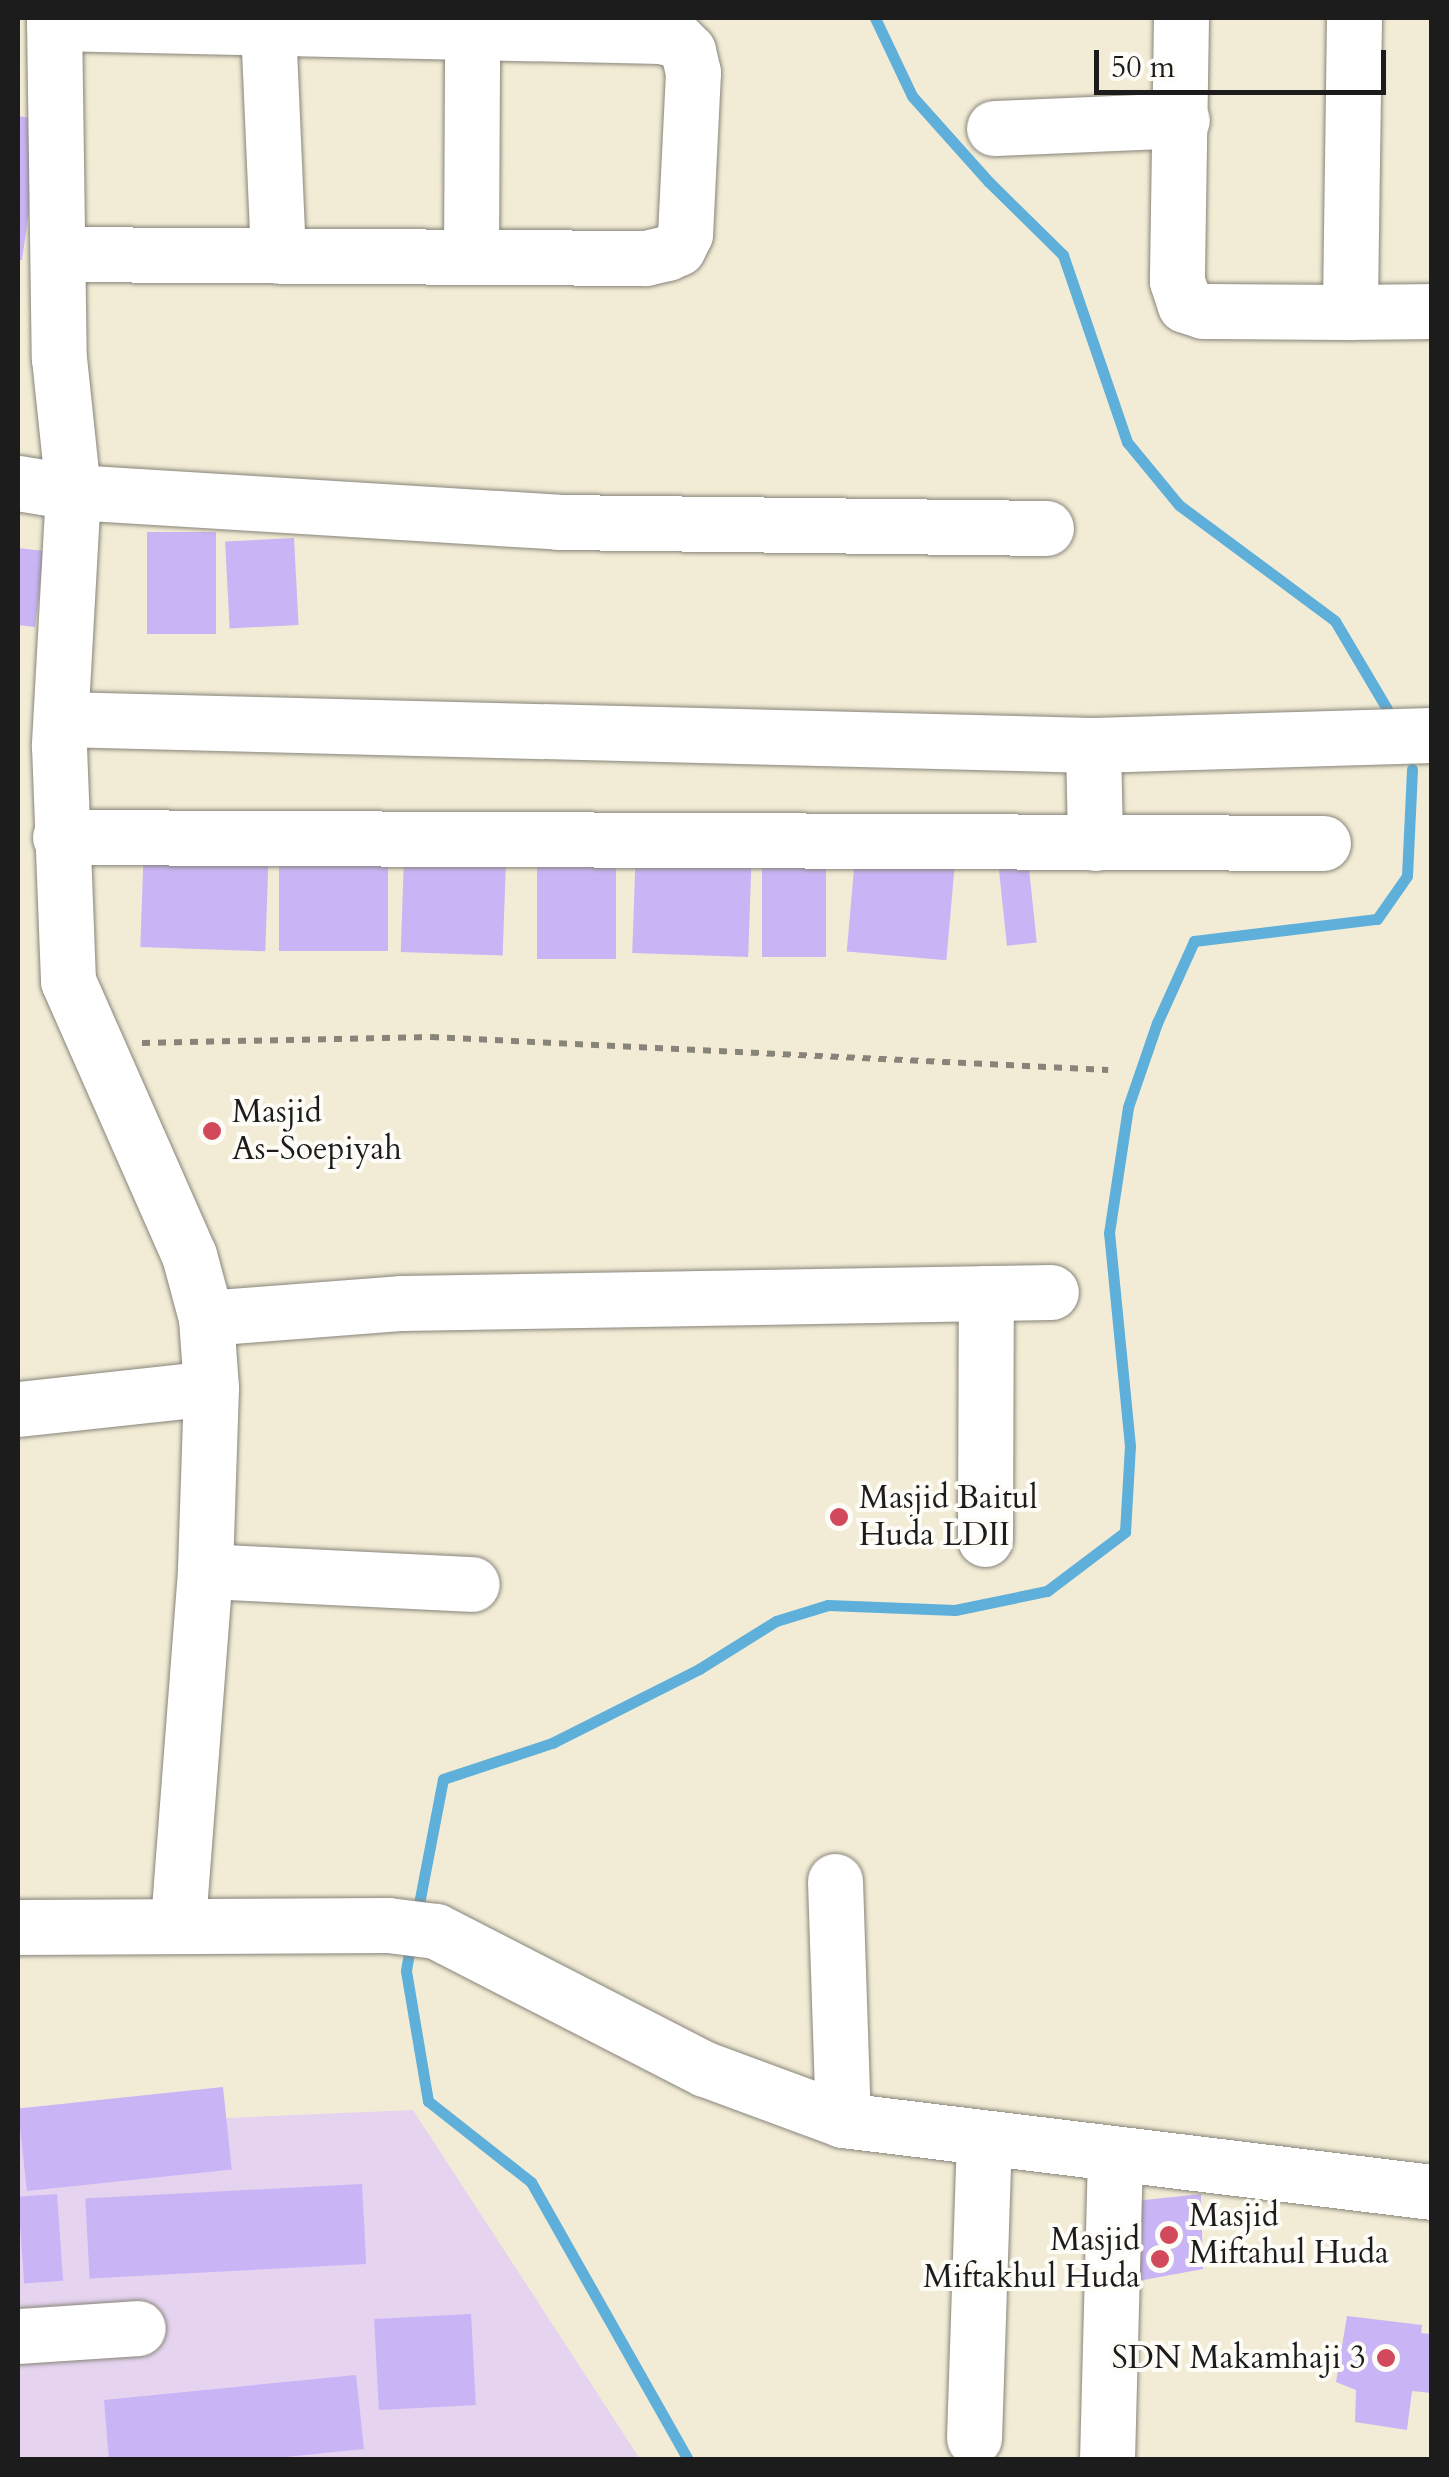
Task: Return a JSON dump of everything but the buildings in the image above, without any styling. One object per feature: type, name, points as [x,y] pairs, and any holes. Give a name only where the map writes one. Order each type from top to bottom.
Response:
[{"type":"street","points":[[1182,18],[1177,280],[1186,306],[1203,311],[1432,311]]},
{"type":"street","points":[[1350,312],[1354,18]]},
{"type":"street","points":[[59,254],[644,258],[678,248],[685,234],[693,72],[688,51],[677,40],[661,36],[54,20],[37,114],[59,254],[38,355],[73,492],[46,735],[60,837],[68,981],[188,1255],[206,1318],[211,1388],[205,1571],[178,1923]]},
{"type":"street","points":[[268,26],[278,256]]},
{"type":"street","points":[[471,256],[472,30]]},
{"type":"street","points":[[994,128],[1182,120]]},
{"type":"street","points":[[18,482],[73,492],[558,522],[1046,528]]},
{"type":"street","points":[[46,735],[1093,745],[1432,735]]},
{"type":"street","points":[[1093,745],[1096,844]]},
{"type":"street","points":[[60,837],[1323,843]]},
{"type":"street","points":[[206,1318],[402,1303],[1051,1292]]},
{"type":"street","points":[[985,1539],[986,1293]]},
{"type":"street","points":[[18,1409],[211,1388]]},
{"type":"street","points":[[205,1571],[472,1584]]},
{"type":"street","points":[[835,1881],[843,2120]]},
{"type":"street","points":[[18,1927],[178,1923],[412,1928],[704,2069],[772,2098],[843,2120],[1432,2192]]},
{"type":"street","points":[[974,2438],[984,2140]]},
{"type":"street","points":[[1107,2460],[1115,2155]]},
{"type":"street","points":[[18,2336],[138,2328]]},
{"type":"path","points":[[96,1044],[430,1038],[1108,1070]]},
{"type":"shaded area","points":[[413,2110],[640,2459],[18,2459],[18,2127]]},
{"type":"waterway","points":[[875,18],[912,96],[989,182],[1063,255],[1127,442],[1179,505],[1335,621],[1387,709]]},
{"type":"waterway","points":[[417,1914],[443,1779],[552,1743],[699,1669],[776,1621],[828,1605],[955,1610],[1047,1591],[1125,1532],[1130,1446],[1109,1233],[1128,1107],[1157,1023],[1194,941],[1377,919],[1407,876],[1412,769]]},
{"type":"waterway","points":[[411,1942],[406,1971],[428,2101],[531,2182],[688,2460]]},
{"type":"place","name":"Masjid As-Soepiyah","points":[[212,1131]]},
{"type":"place","name":"Masjid Baitul Huda LDII","points":[[839,1517]]},
{"type":"place","name":"Masjid Miftahul Huda","points":[[1169,2235]]},
{"type":"place","name":"Masjid Miftakhul Huda","points":[[1160,2259]]},
{"type":"place","name":"SDN Makamhaji 3","points":[[1386,2358]]}]
